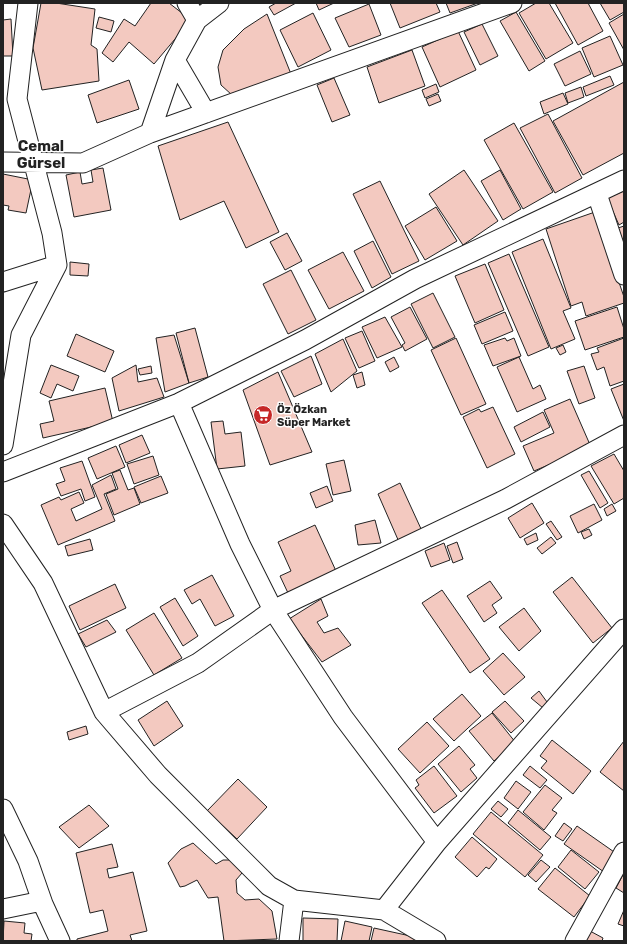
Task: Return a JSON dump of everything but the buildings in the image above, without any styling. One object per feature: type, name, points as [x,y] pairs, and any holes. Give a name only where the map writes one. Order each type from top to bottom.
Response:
[{"type":"street","points":[[3,444],[21,335],[57,265],[52,233],[17,99],[28,3]]},
{"type":"street","points":[[187,3],[197,20]]},
{"type":"street","points":[[150,133],[175,60],[197,20],[220,3]]},
{"type":"street","points":[[3,162],[83,163],[150,133],[512,3]]},
{"type":"street","points":[[175,60],[206,113]]},
{"type":"street","points":[[3,472],[179,404],[305,340],[415,279],[624,180]]},
{"type":"street","points":[[597,194],[624,275]]},
{"type":"street","points":[[3,282],[57,265]]},
{"type":"street","points":[[179,404],[240,544],[273,610],[343,717],[437,842]]},
{"type":"street","points":[[104,712],[198,663],[273,610],[506,499],[624,435]]},
{"type":"street","points":[[3,524],[43,584],[104,712],[158,775],[269,886],[294,900],[384,910],[436,941]]},
{"type":"street","points":[[384,910],[437,842],[624,629]]},
{"type":"street","points":[[3,809],[28,861],[42,901],[60,941]]},
{"type":"street","points":[[575,941],[624,852]]},
{"type":"street","points":[[289,941],[294,900]]},
{"type":"street","points":[[3,909],[42,901]]},
{"type":"place","name":"Öz Özkan Süper Market","points":[[263,415]]},
{"type":"district","name":"Cemal Gürsel","points":[[41,154]]}]
